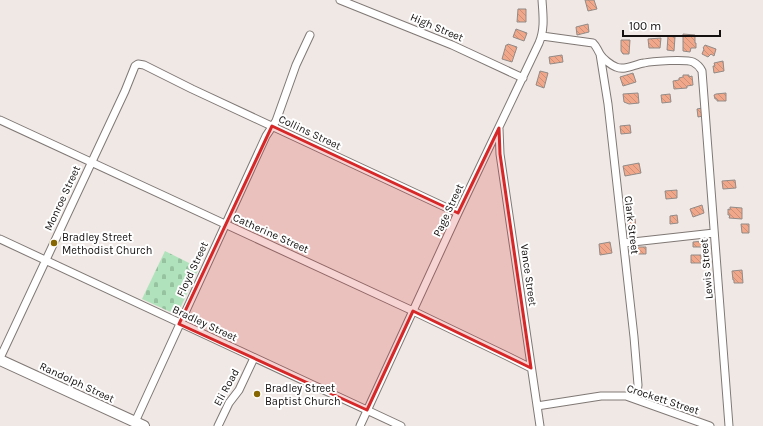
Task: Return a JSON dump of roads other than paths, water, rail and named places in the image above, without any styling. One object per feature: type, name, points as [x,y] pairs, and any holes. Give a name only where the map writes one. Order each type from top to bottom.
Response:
[{"type":"street","name":"High Street","points":[[340,0],[452,45],[523,78]]},
{"type":"street","name":"Page Street","points":[[360,426],[458,213],[542,36],[542,0]]},
{"type":"street","points":[[272,126],[280,110],[284,95],[296,65],[310,35]]},
{"type":"street","name":"Lewis Street","points":[[542,36],[589,42],[597,46],[600,54],[617,68],[643,63],[690,61],[697,65],[702,71],[729,426]]},
{"type":"street","name":"Clark Street","points":[[600,54],[608,104],[612,152],[624,243],[638,378],[636,399]]},
{"type":"street","name":"Monroe Street","points":[[0,359],[135,66],[141,64],[154,70]]},
{"type":"street","name":"Collins Street","points":[[154,70],[458,213]]},
{"type":"street","name":"Catherine Street","points":[[0,120],[413,311],[531,368]]},
{"type":"street","name":"Floyd Street","points":[[139,424],[180,324],[266,136],[272,126]]},
{"type":"street","name":"Vance Street","points":[[499,128],[500,154],[540,426]]},
{"type":"street","points":[[624,243],[714,232]]},
{"type":"street","name":"Bradley Street","points":[[0,239],[401,426]]},
{"type":"street","name":"Eli Road","points":[[218,426],[229,403],[239,390],[254,358]]},
{"type":"street","name":"Randolph Street","points":[[0,359],[139,424]]},
{"type":"street","name":"Crockett Street","points":[[537,406],[615,395],[636,399],[710,426]]},
{"type":"place","name":"Bradley Street Methodist Church","points":[[54,243]]},
{"type":"place","name":"Bradley Street Baptist Church","points":[[257,394]]}]
